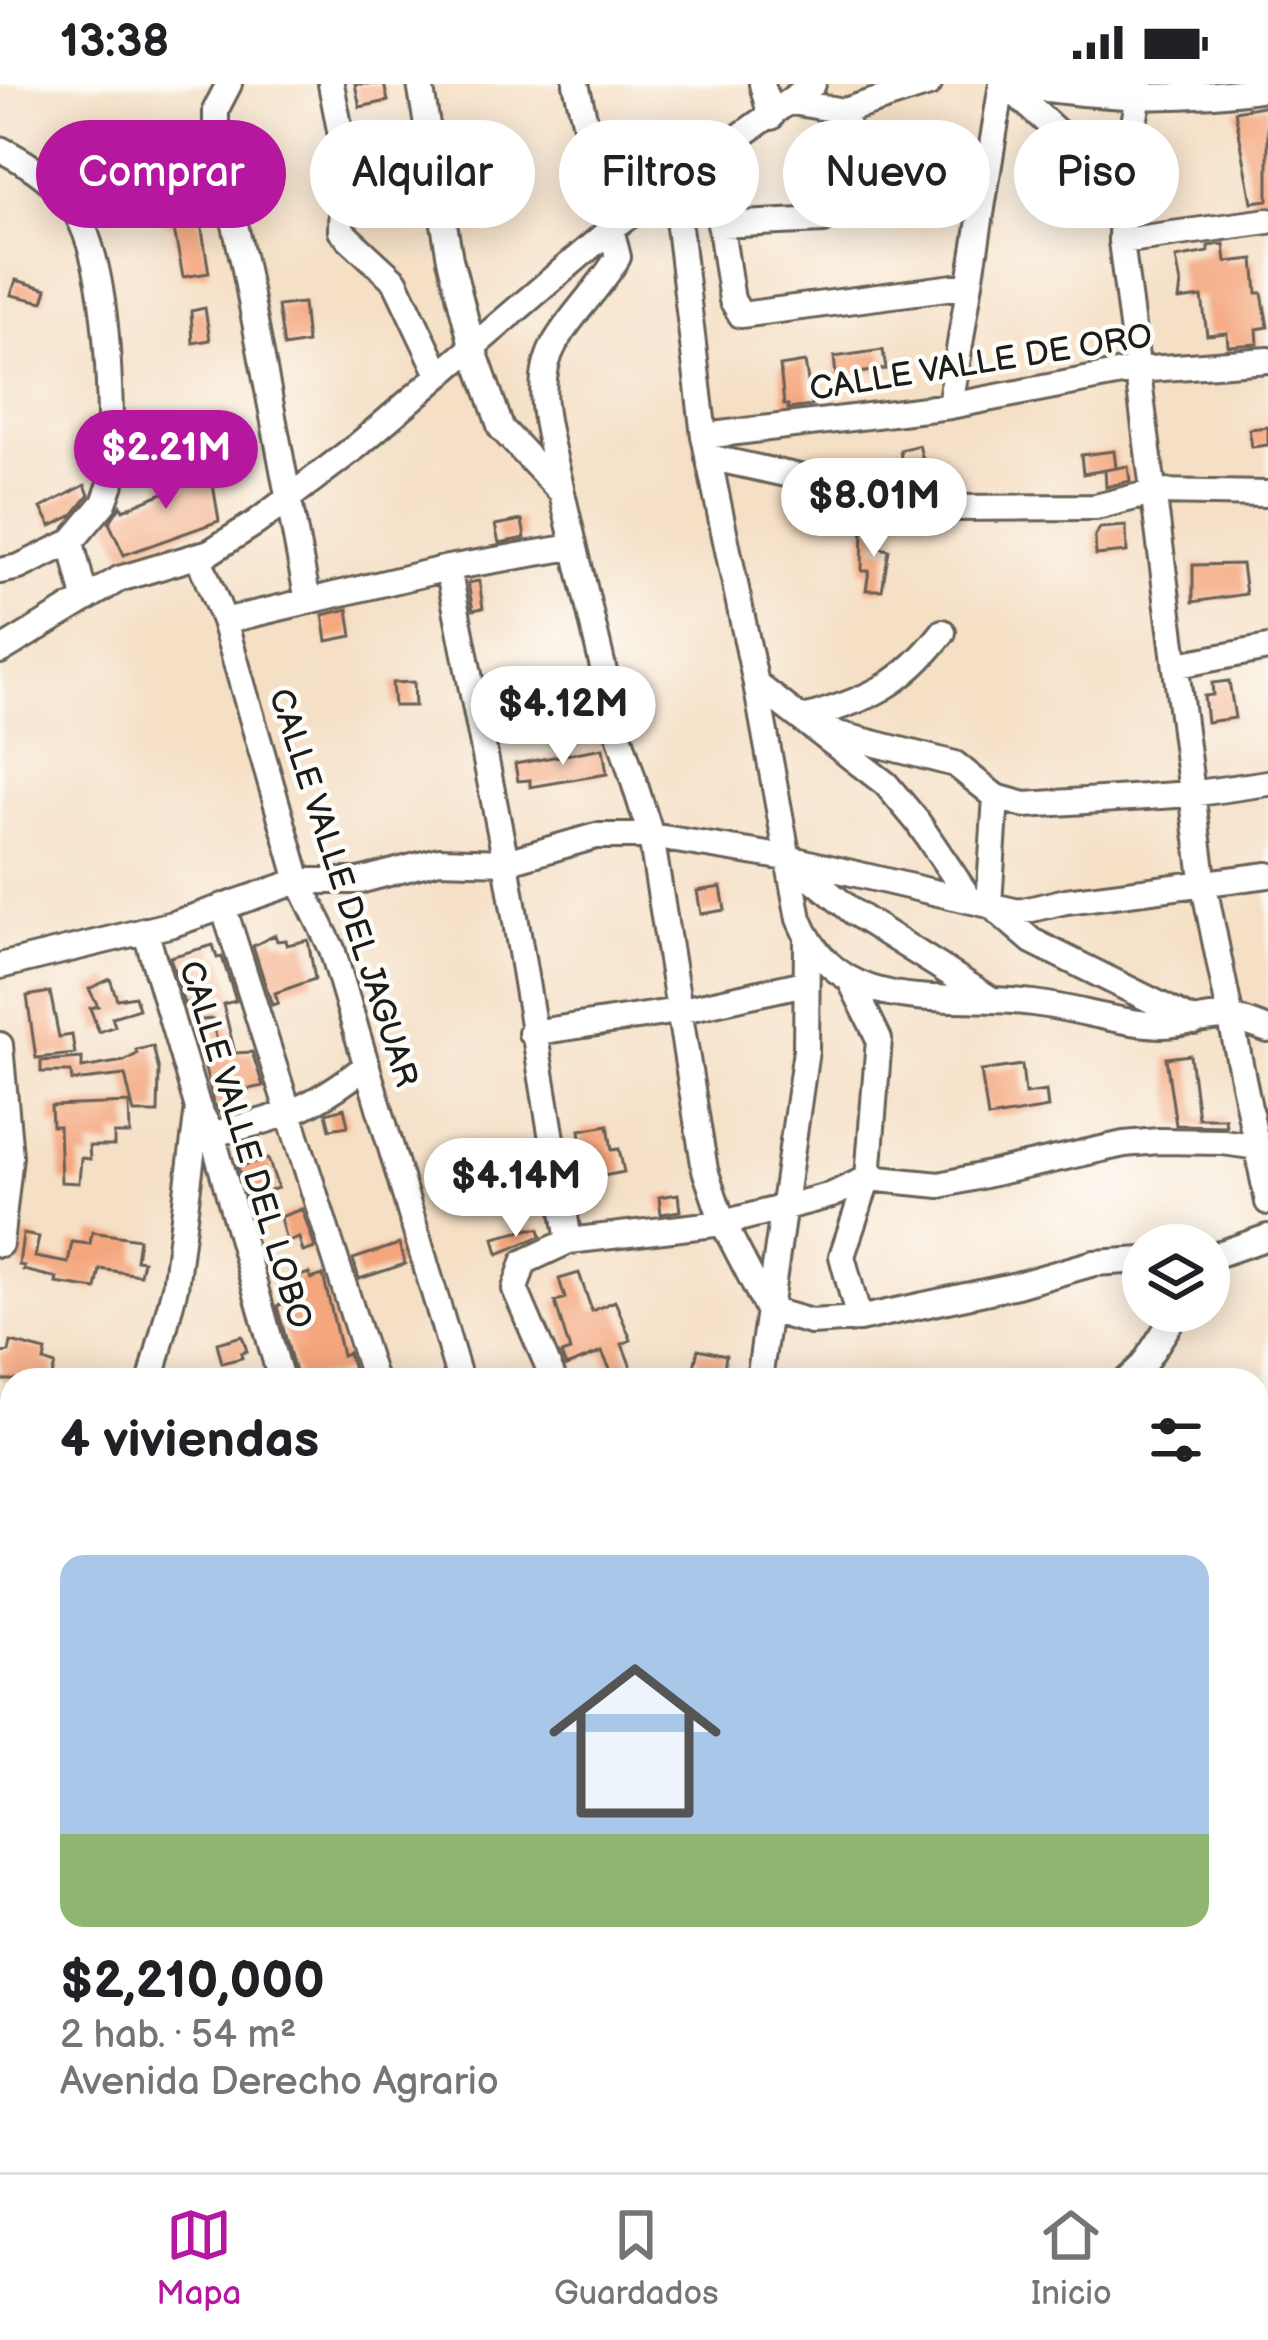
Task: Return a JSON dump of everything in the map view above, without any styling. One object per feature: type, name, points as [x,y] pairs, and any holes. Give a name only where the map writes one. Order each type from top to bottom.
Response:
[{"type":"street","points":[[229,84],[216,110],[216,142],[291,496],[308,601]]},
{"type":"street","points":[[331,84],[343,146],[341,231],[395,281],[439,374]]},
{"type":"street","points":[[420,84],[450,259],[472,345],[501,428],[562,493]]},
{"type":"street","points":[[576,84],[585,120]]},
{"type":"street","points":[[762,84],[771,117]]},
{"type":"street","points":[[759,125],[813,84]]},
{"type":"street","points":[[792,102],[844,111],[928,84]]},
{"type":"street","points":[[1007,84],[1069,94],[1210,97],[1268,88]]},
{"type":"street","points":[[1007,84],[1046,120]]},
{"type":"street","points":[[950,406],[1007,84]]},
{"type":"street","points":[[759,223],[824,220],[845,210],[856,175],[844,111]]},
{"type":"street","points":[[0,148],[64,194],[103,287],[112,481],[104,503],[71,542],[0,571]]},
{"type":"street","points":[[1121,241],[1268,221]]},
{"type":"street","points":[[0,651],[119,580],[198,556],[241,532],[356,446],[612,228]]},
{"type":"street","points":[[612,228],[617,257],[556,341],[542,387],[562,493],[571,516],[572,547],[618,730],[651,836],[705,1170],[723,1222],[768,1310],[811,1322],[859,1319],[1094,1263],[1122,1261]]},
{"type":"street","points":[[679,228],[706,446],[799,919],[807,940],[827,964],[851,982],[875,991],[1034,1003],[1163,1026],[1229,1017],[1268,1030]]},
{"type":"street","points":[[720,228],[732,300],[741,315],[969,285]]},
{"type":"street","points":[[1121,228],[1204,886],[1267,1191]]},
{"type":"street","name":"CALLE VALLE DE ORO","points":[[706,446],[1137,370],[1268,361]]},
{"type":"street","points":[[706,446],[942,508],[1096,507],[1155,492],[1268,494]]},
{"type":"street","points":[[71,542],[85,598]]},
{"type":"street","points":[[224,621],[448,568],[572,547]]},
{"type":"street","name":"CALLE VALLE DEL JAGUAR","points":[[198,556],[224,621],[299,881],[332,949],[456,1368]]},
{"type":"street","points":[[448,568],[506,862],[569,1240]]},
{"type":"street","points":[[808,723],[873,696],[919,664],[943,632]]},
{"type":"street","points":[[1178,665],[1268,648]]},
{"type":"street","points":[[756,684],[886,784],[979,901],[1033,941],[1195,1022]]},
{"type":"street","points":[[808,723],[956,764],[996,797],[1025,805],[1191,794],[1268,783]]},
{"type":"street","points":[[979,901],[996,797]]},
{"type":"street","points":[[0,966],[145,930],[299,881],[358,881],[440,860],[506,862],[596,836],[651,836],[788,858],[1019,912],[1088,898],[1268,875]]},
{"type":"street","points":[[788,858],[853,912],[994,1001]]},
{"type":"street","points":[[223,906],[370,1368]]},
{"type":"street","name":"CALLE VALLE DEL LOBO","points":[[145,930],[198,1108],[212,1134],[278,1368]]},
{"type":"street","points":[[761,1368],[806,1050],[807,940]]},
{"type":"street","points":[[851,982],[879,1039],[868,1178],[842,1256],[859,1319]]},
{"type":"street","points":[[531,1033],[678,1011],[806,983]]},
{"type":"street","points":[[0,1045],[10,1156],[0,1244]]},
{"type":"street","points":[[212,1134],[290,1114],[330,1095],[367,1065]]},
{"type":"street","points":[[154,1368],[176,1287],[198,1108]]},
{"type":"street","points":[[549,1368],[515,1288],[524,1262],[569,1240],[723,1222],[832,1195],[868,1178],[940,1185],[1124,1144],[1159,1141],[1258,1147]]},
{"type":"street","points":[[1230,1250],[1268,1237]]},
{"type":"street","points":[[1138,1368],[1165,1332]]},
{"type":"building","points":[[355,84],[384,84],[388,101],[360,107]]},
{"type":"building","points":[[1268,105],[1268,200],[1252,202],[1235,111]]},
{"type":"building","points":[[174,228],[202,228],[209,273],[183,277]]},
{"type":"building","points":[[1224,244],[1226,262],[1254,259],[1257,293],[1262,293],[1268,327],[1257,329],[1258,344],[1228,346],[1227,333],[1207,335],[1202,297],[1179,300],[1176,258]]},
{"type":"building","points":[[16,280],[47,289],[43,302],[11,295]]},
{"type":"building","points":[[303,303],[307,343],[284,347],[278,306]]},
{"type":"building","points":[[205,308],[210,340],[193,343],[191,311]]},
{"type":"building","points":[[883,350],[886,369],[858,373],[859,381],[837,384],[834,357]]},
{"type":"building","points":[[805,362],[812,406],[788,409],[780,366]]},
{"type":"building","points":[[1268,427],[1268,445],[1252,447],[1249,429]]},
{"type":"building","points":[[919,445],[923,460],[902,466],[900,450]]},
{"type":"building","points":[[1114,451],[1116,468],[1083,474],[1081,455]]},
{"type":"building","points":[[171,460],[184,486],[212,478],[219,521],[124,555],[109,523],[121,505],[123,510],[165,492],[154,470]]},
{"type":"building","points":[[1128,466],[1130,481],[1106,487],[1105,470]]},
{"type":"building","points":[[85,485],[89,495],[72,516],[51,526],[41,508]]},
{"type":"building","points":[[522,520],[525,538],[499,543],[495,525]]},
{"type":"building","points":[[1126,526],[1127,552],[1096,555],[1095,536],[1100,528]]},
{"type":"building","points":[[863,527],[877,530],[875,547],[889,550],[882,590],[866,590],[869,571],[862,571]]},
{"type":"building","points":[[1242,564],[1246,594],[1193,602],[1193,565]]},
{"type":"building","points":[[479,581],[483,608],[473,610],[468,583]]},
{"type":"building","points":[[348,609],[352,636],[327,641],[323,615]]},
{"type":"building","points":[[1229,681],[1235,718],[1207,722],[1204,696],[1213,695],[1212,683]]},
{"type":"building","points":[[414,682],[415,706],[394,706],[392,683]]},
{"type":"building","points":[[603,748],[607,774],[530,787],[530,780],[518,781],[515,764]]},
{"type":"building","points":[[721,887],[725,910],[701,914],[697,891]]},
{"type":"building","points":[[275,935],[287,945],[308,940],[315,979],[275,993],[278,1003],[272,1005],[253,946]]},
{"type":"building","points":[[213,945],[217,958],[222,957],[236,1001],[223,1004],[235,1053],[252,1052],[263,1086],[226,1094],[230,1113],[221,1115],[213,1102],[201,1051],[218,1046],[212,1019],[194,1021],[170,957]]},
{"type":"building","points":[[110,979],[117,999],[135,996],[139,1009],[112,1017],[115,1026],[99,1032],[90,1008],[98,1006],[89,989]]},
{"type":"building","points":[[50,992],[59,1037],[72,1035],[75,1054],[36,1058],[27,996]]},
{"type":"building","points":[[153,1046],[159,1071],[158,1113],[134,1113],[125,1075],[72,1081],[71,1072],[41,1072],[41,1061],[82,1058],[82,1068],[124,1061],[137,1054],[136,1050]]},
{"type":"building","points":[[1190,1055],[1198,1118],[1225,1118],[1226,1126],[1176,1125],[1166,1058]]},
{"type":"building","points":[[1022,1065],[1025,1094],[1046,1091],[1048,1108],[988,1118],[981,1071]]},
{"type":"building","points":[[129,1103],[130,1134],[114,1134],[114,1146],[89,1146],[90,1159],[81,1158],[79,1183],[61,1182],[59,1126],[52,1126],[51,1106]]},
{"type":"building","points":[[344,1108],[348,1126],[330,1129],[326,1113]]},
{"type":"building","points":[[608,1125],[612,1150],[619,1149],[624,1172],[593,1178],[580,1130]]},
{"type":"building","points":[[268,1158],[278,1188],[247,1197],[238,1167]]},
{"type":"building","points":[[518,1170],[520,1185],[486,1193],[483,1177]]},
{"type":"building","points":[[678,1194],[680,1211],[661,1214],[659,1197]]},
{"type":"building","points":[[302,1209],[315,1248],[303,1252],[299,1238],[286,1242],[280,1217]]},
{"type":"building","points":[[539,1229],[541,1236],[498,1254],[494,1238]]},
{"type":"building","points":[[92,1232],[139,1239],[140,1275],[100,1269],[96,1289],[56,1283],[57,1278],[19,1265],[23,1234],[39,1237],[35,1257],[68,1263],[72,1242],[90,1244]]},
{"type":"building","points":[[399,1244],[405,1264],[359,1279],[353,1259]]},
{"type":"building","points":[[309,1273],[311,1279],[323,1275],[342,1355],[348,1353],[353,1368],[294,1368],[277,1306],[293,1300],[286,1281]]},
{"type":"building","points":[[579,1273],[592,1311],[615,1301],[631,1340],[622,1344],[631,1368],[609,1368],[602,1352],[566,1366],[561,1354],[570,1351],[555,1302],[565,1298],[559,1279]]},
{"type":"building","points":[[242,1336],[247,1351],[241,1353],[242,1358],[222,1363],[217,1343]]},
{"type":"building","points":[[11,1342],[46,1351],[44,1361],[54,1368],[0,1368],[0,1353],[9,1352]]},
{"type":"building","points":[[698,1349],[726,1355],[724,1368],[694,1368]]}]
